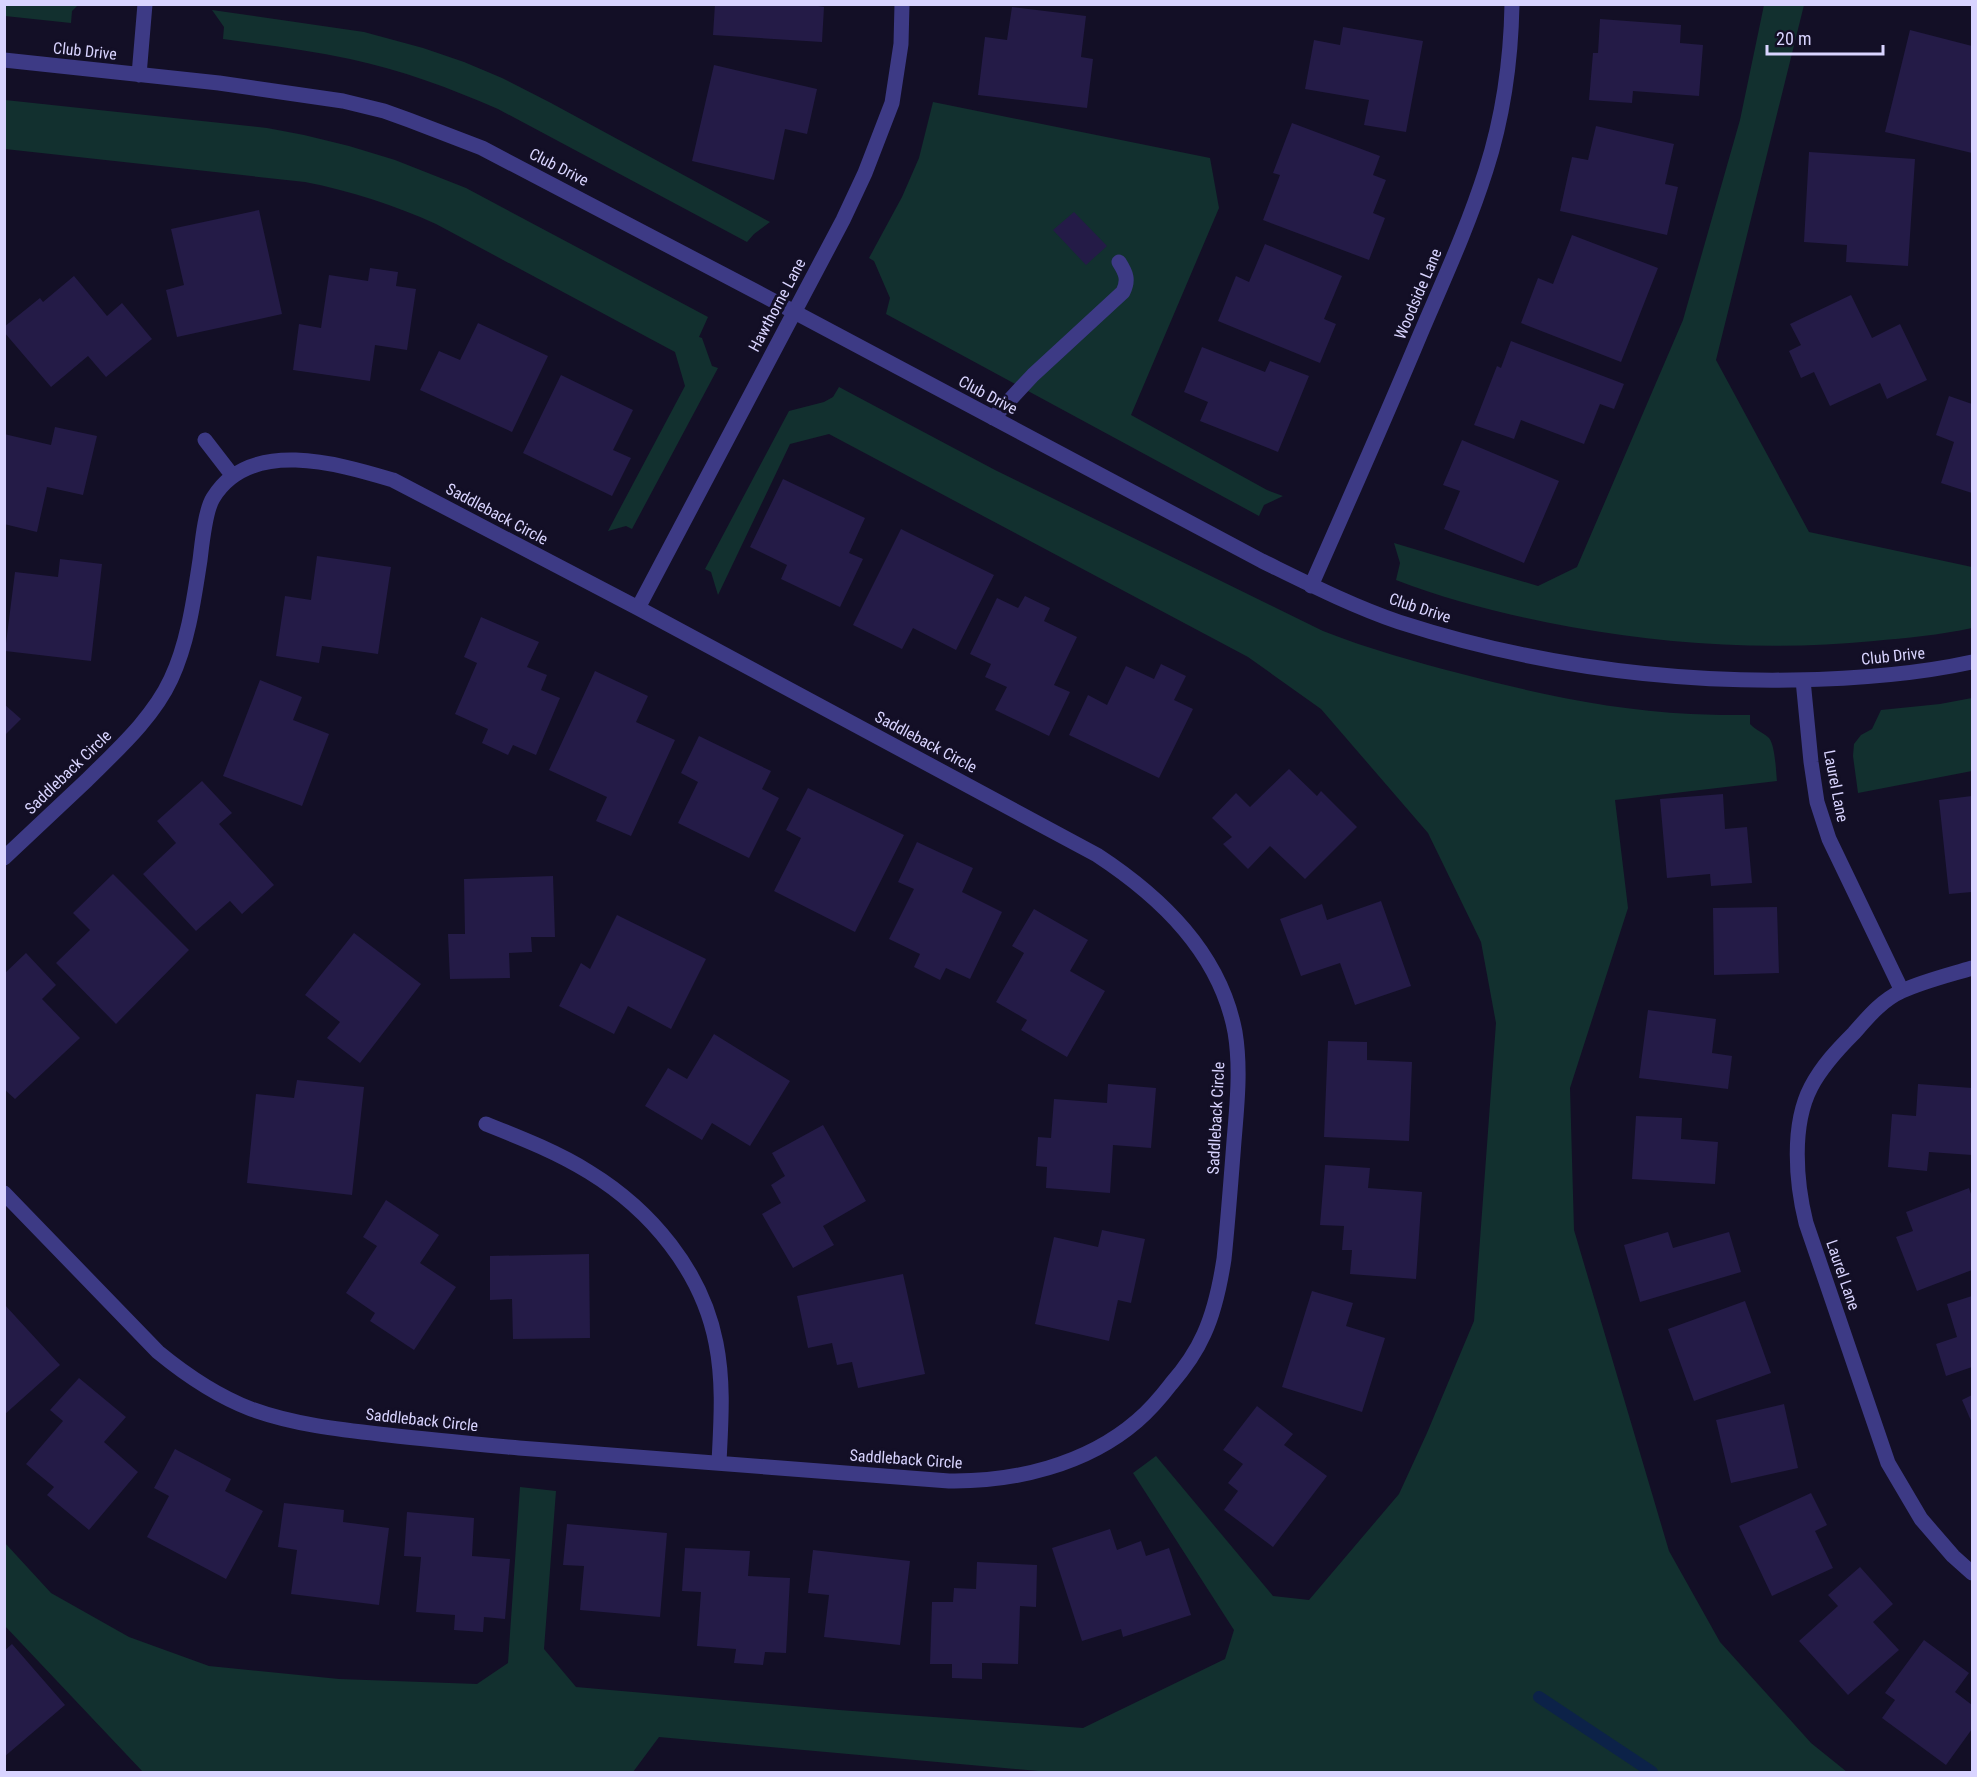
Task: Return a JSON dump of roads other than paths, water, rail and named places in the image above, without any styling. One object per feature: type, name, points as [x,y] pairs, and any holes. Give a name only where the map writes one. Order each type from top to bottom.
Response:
[{"type":"street","points":[[139,75],[145,4]]},
{"type":"street","name":"Hawthorne Lane","points":[[638,608],[852,201],[892,103],[901,44],[902,4]]},
{"type":"street","name":"Woodside Lane","points":[[1311,586],[1372,449],[1487,169],[1504,94],[1512,4]]},
{"type":"street","name":"Club Drive","points":[[4,60],[307,95],[353,103],[409,120],[482,148],[1262,561],[1311,586],[1398,621],[1521,656],[1621,671],[1696,679],[1741,681],[1872,678],[1940,669],[1972,662]]},
{"type":"street","points":[[993,418],[1033,375],[1124,292],[1127,276],[1119,262]]},
{"type":"street","points":[[205,440],[232,475]]},
{"type":"street","name":"Saddleback Circle","points":[[4,858],[138,728],[171,680],[180,656],[190,615],[204,530],[212,498],[232,475],[267,460],[306,460],[350,467],[393,480],[638,608],[1096,855],[1140,885],[1181,925],[1213,969],[1222,988],[1235,1033],[1239,1085],[1224,1259],[1213,1310],[1204,1335],[1192,1355],[1155,1404],[1119,1435],[1071,1459],[1023,1475],[975,1482],[465,1443],[365,1433],[318,1426],[251,1409],[181,1371],[158,1352],[4,1193]]},
{"type":"street","name":"Laurel Lane","points":[[1803,680],[1812,772],[1817,802],[1829,840],[1902,991]]},
{"type":"street","name":"Laurel Lane","points":[[1972,968],[1902,991],[1870,1015],[1834,1053],[1811,1088],[1805,1103],[1799,1135],[1798,1165],[1801,1202],[1806,1223],[1888,1463],[1921,1520],[1953,1556],[1972,1573]]},
{"type":"street","points":[[486,1124],[537,1144],[590,1172],[638,1209],[657,1228],[689,1270],[706,1306],[716,1343],[721,1386],[719,1462]]},
{"type":"waterway","points":[[1539,1697],[1652,1772]]}]
